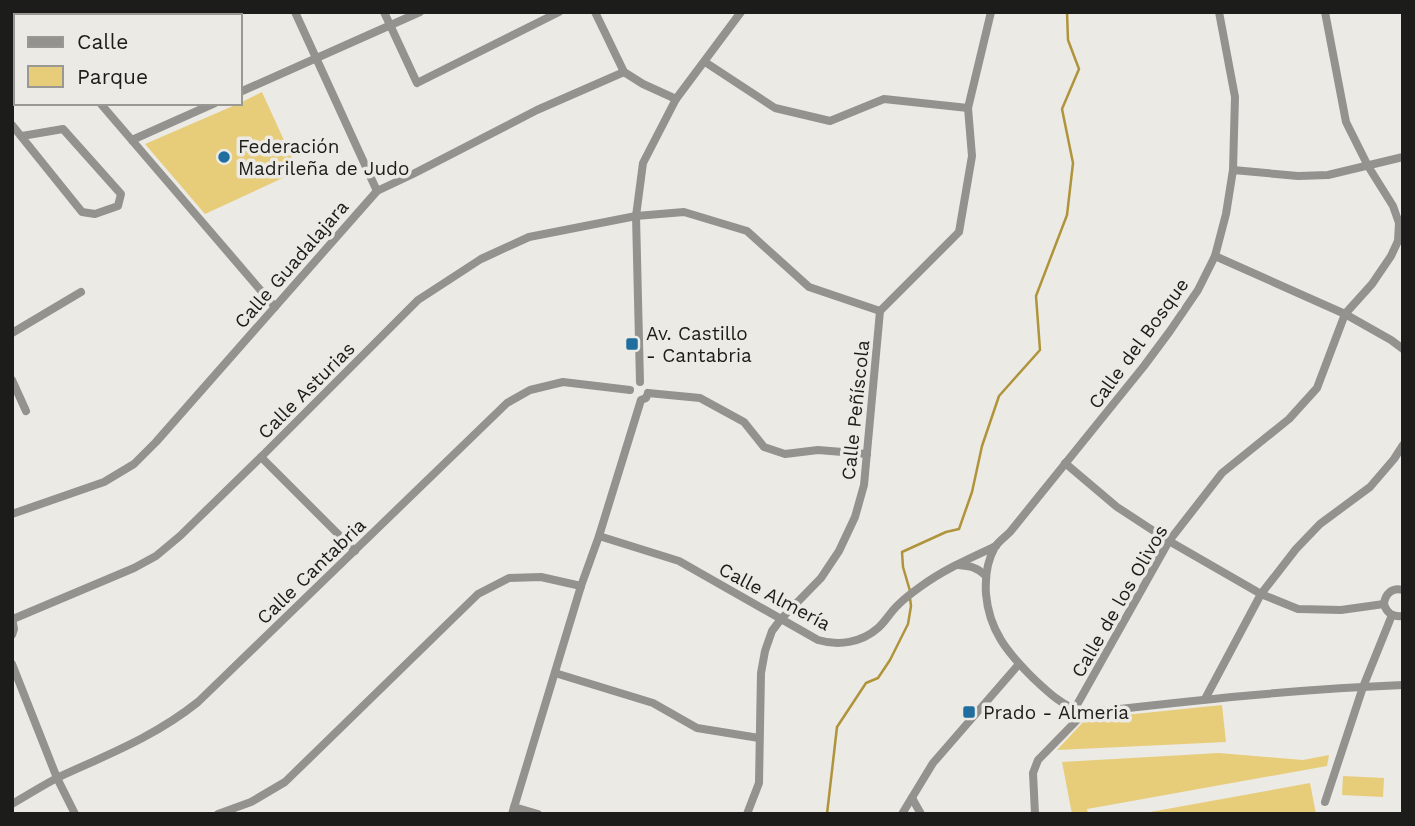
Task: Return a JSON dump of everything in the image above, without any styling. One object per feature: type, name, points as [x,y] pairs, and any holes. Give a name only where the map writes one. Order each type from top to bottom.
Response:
[{"type":"street","points":[[295,12],[377,191]]},
{"type":"street","points":[[384,12],[417,83],[559,12]]},
{"type":"street","points":[[242,91],[420,12]]},
{"type":"street","points":[[595,12],[624,72],[676,99]]},
{"type":"street","points":[[640,382],[636,216],[643,163],[676,99],[741,12]]},
{"type":"street","points":[[880,310],[959,232],[972,156],[968,108],[991,12]]},
{"type":"street","name":"Calle del Bosque","points":[[1084,713],[1056,700],[1005,648],[992,627],[987,611],[984,568],[996,546],[1170,331],[1198,290],[1215,257],[1233,170],[1235,97],[1219,12]]},
{"type":"street","name":"Calle de los Olivos","points":[[1074,710],[1169,541],[1222,473],[1289,419],[1317,388],[1345,314],[1372,284],[1391,256],[1398,240],[1399,223],[1393,206],[1368,166],[1346,122],[1325,12]]},
{"type":"street","points":[[705,62],[775,108],[830,121],[884,99],[968,108]]},
{"type":"street","name":"Calle Guadalajara","points":[[12,514],[104,482],[134,464],[377,191],[537,110],[624,72]]},
{"type":"street","points":[[102,105],[275,307]]},
{"type":"street","points":[[131,140],[210,105]]},
{"type":"street","points":[[12,125],[82,212],[95,214],[118,206],[121,194],[63,129],[22,136]]},
{"type":"street","points":[[1233,170],[1318,176],[1403,157]]},
{"type":"street","name":"Calle Asturias","points":[[13,618],[134,568],[156,556],[261,457],[418,300],[481,259],[529,237],[636,216],[684,212],[747,231],[809,287],[880,310]]},
{"type":"street","points":[[1215,257],[1345,314],[1403,349]]},
{"type":"street","points":[[12,334],[81,292]]},
{"type":"street","name":"Calle Peñíscola","points":[[747,814],[760,783],[761,673],[772,631],[821,578],[839,551],[855,517],[864,485],[880,310]]},
{"type":"street","points":[[12,380],[26,411]]},
{"type":"street","name":"Calle Cantabria","points":[[12,804],[57,778],[138,741],[192,707],[507,403],[530,390],[563,382],[629,390]]},
{"type":"street","points":[[640,382],[648,387],[648,393],[646,398],[640,400],[632,398],[629,390],[632,384],[640,382]]},
{"type":"street","points":[[648,393],[700,398],[744,422],[764,447],[785,454],[818,450],[867,454]]},
{"type":"street","points":[[538,814],[513,810],[640,400]]},
{"type":"street","points":[[1205,699],[1261,594],[1320,524],[1370,487],[1403,445]]},
{"type":"street","points":[[261,457],[355,551]]},
{"type":"street","points":[[1065,463],[1117,507],[1169,541],[1261,594],[1298,609],[1341,611],[1384,604]]},
{"type":"street","name":"Calle Almería","points":[[599,536],[679,561],[818,640],[831,644],[862,639],[878,629],[898,605],[921,587],[955,565],[996,546]]},
{"type":"street","points":[[988,554],[984,568],[972,561],[977,555],[988,554]]},
{"type":"street","points":[[955,565],[984,568]]},
{"type":"street","points":[[218,814],[251,802],[285,782],[478,594],[509,578],[541,577],[581,586]]},
{"type":"street","points":[[1403,590],[1392,590],[1385,598],[1384,604],[1392,615],[1403,616]]},
{"type":"street","points":[[1325,802],[1363,687],[1392,615]]},
{"type":"street","points":[[12,635],[13,618]]},
{"type":"street","points":[[12,664],[57,778],[75,814]]},
{"type":"street","points":[[902,814],[933,763],[1019,664]]},
{"type":"street","points":[[555,673],[653,703],[697,728],[760,738]]},
{"type":"street","points":[[1035,814],[1033,772],[1038,761],[1084,713],[1205,699],[1403,685]]},
{"type":"street","points":[[912,798],[921,814]]},
{"type":"green space","name":"Federación Madrileña de Judo","points":[[262,92],[298,171],[205,214],[145,144],[235,105],[242,105],[242,102]]},
{"type":"green space","points":[[1222,705],[1226,742],[1057,750],[1086,719]]},
{"type":"green space","points":[[1219,753],[1303,760],[1329,755],[1327,766],[1087,809],[1088,814],[1072,814],[1062,762]]},
{"type":"green space","points":[[1343,776],[1384,778],[1383,797],[1342,795]]},
{"type":"green space","points":[[1310,783],[1316,814],[1139,814]]},
{"type":"waterway","points":[[910,591],[902,552],[959,529],[999,396],[1040,350],[1036,296],[1067,215],[1073,163],[1062,109],[1079,69],[1068,40],[1067,12]]},
{"type":"waterway","points":[[827,814],[837,727],[866,683],[878,678],[890,660],[908,624],[910,598]]},
{"type":"place","name":"Federación Madrileña de Judo","points":[[224,157]]},
{"type":"place","name":"Av. Castillo - Cantabria","points":[[632,344]]},
{"type":"place","name":"Prado - Almeria","points":[[969,712]]}]
